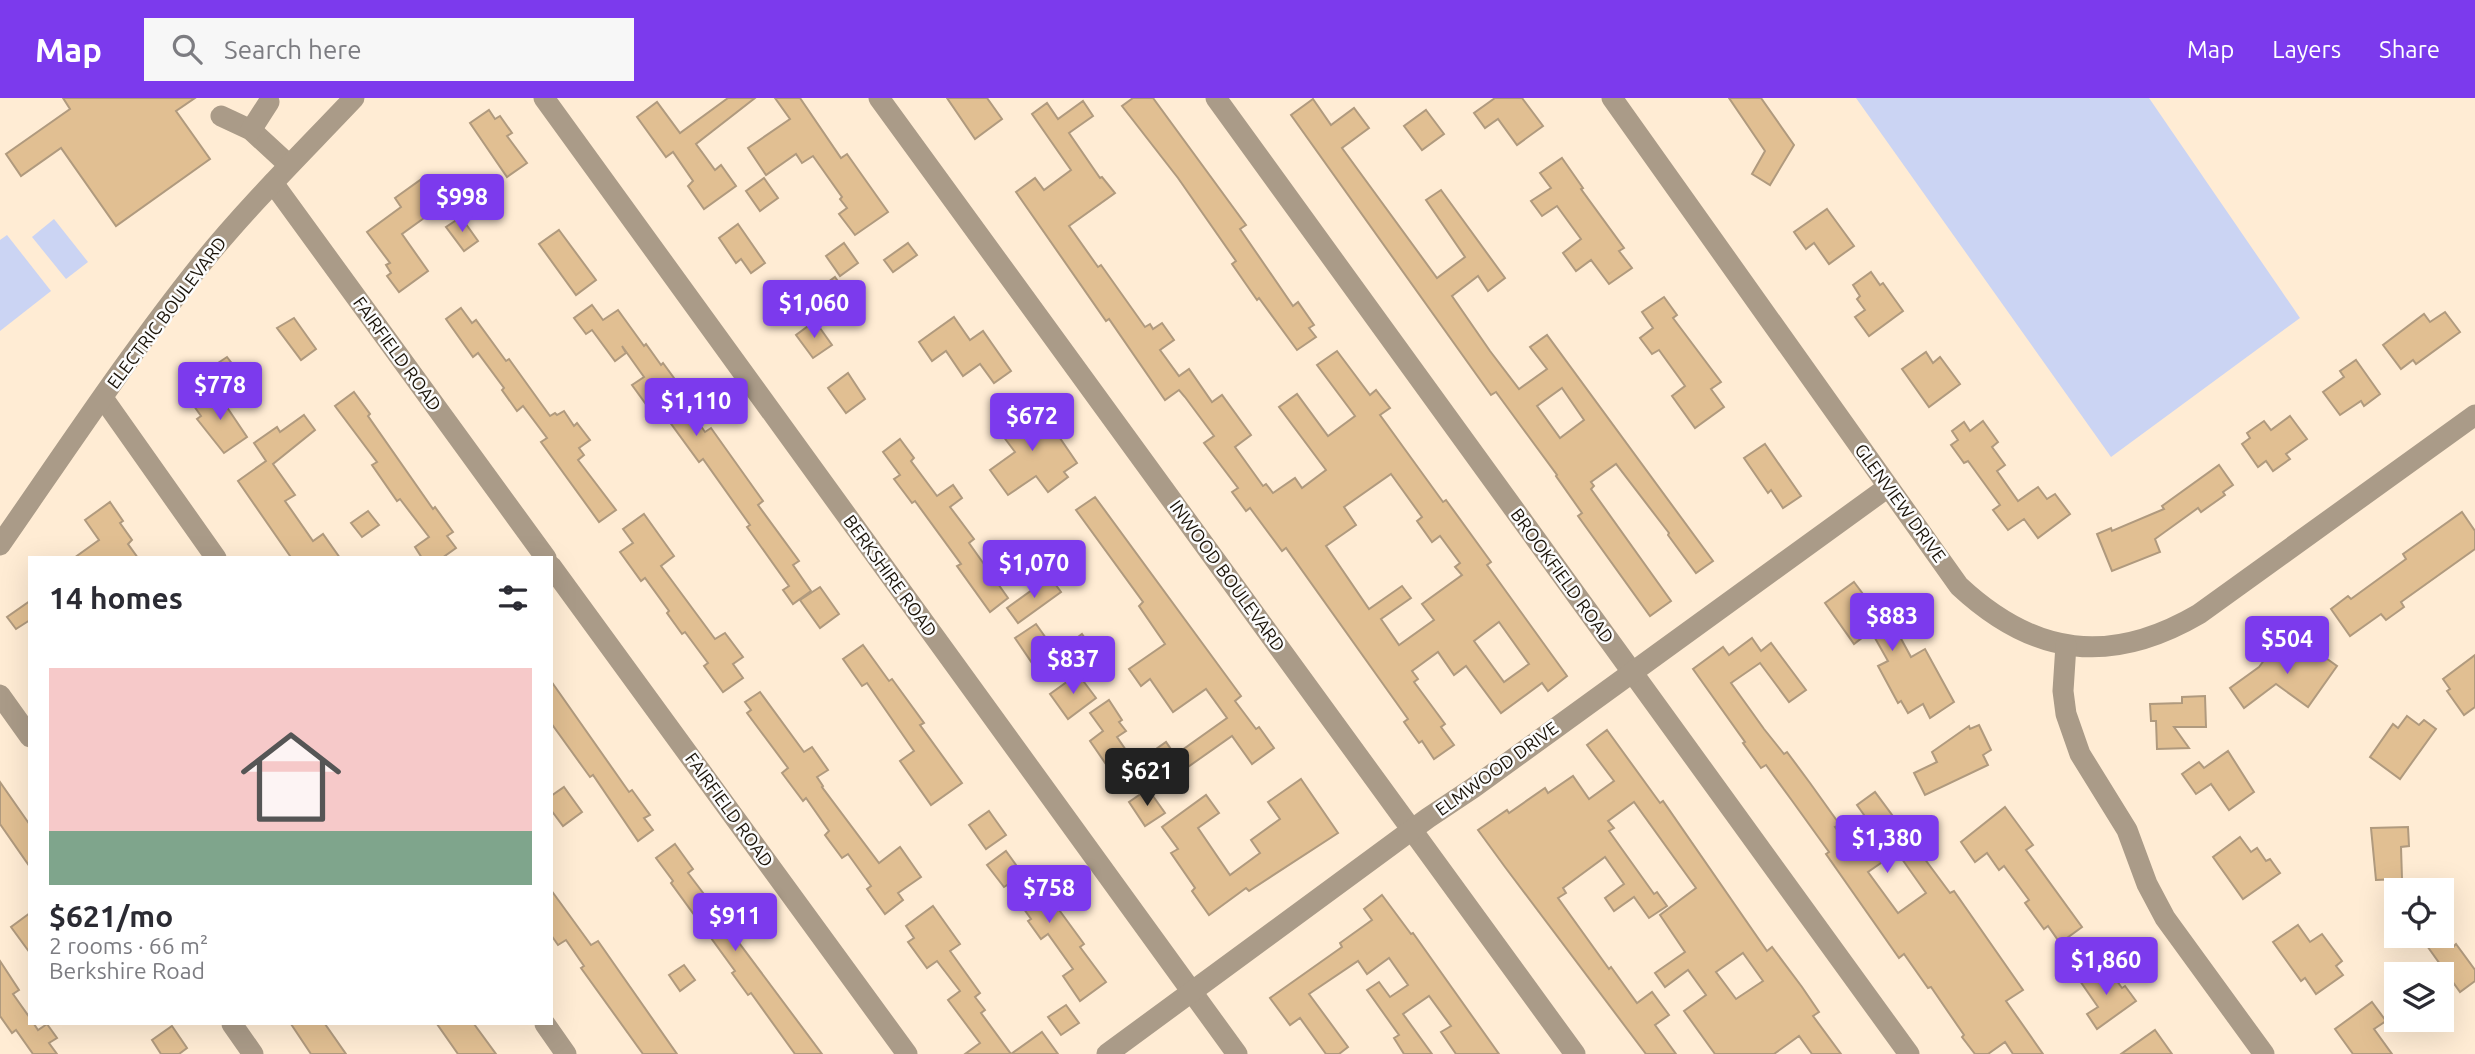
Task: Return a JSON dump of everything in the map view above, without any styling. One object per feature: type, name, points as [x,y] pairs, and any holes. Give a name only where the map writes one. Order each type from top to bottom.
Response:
[{"type":"street","name":"ELECTRIC BOULEVARD","points":[[0,545],[203,262],[289,165],[354,98]]},
{"type":"street","name":"BERKSHIRE ROAD","points":[[544,98],[1237,1054]]},
{"type":"street","name":"INWOOD BOULEVARD","points":[[879,98],[1575,1054]]},
{"type":"street","name":"BROOKFIELD ROAD","points":[[1216,98],[1909,1054]]},
{"type":"street","name":"GLENVIEW DRIVE","points":[[1612,98],[1959,586],[2007,625],[2036,638],[2066,645],[2113,646],[2144,640],[2173,629],[2199,614],[2475,415]]},
{"type":"street","points":[[251,130],[269,102]]},
{"type":"street","points":[[221,116],[251,130],[289,165]]},
{"type":"street","name":"FAIRFIELD ROAD","points":[[273,183],[545,556]]},
{"type":"street","points":[[103,398],[215,556]]},
{"type":"street","name":"ELMWOOD DRIVE","points":[[1107,1054],[1888,487]]},
{"type":"street","name":"FAIRFIELD ROAD","points":[[553,569],[907,1054]]},
{"type":"street","points":[[2066,645],[2063,691],[2066,714],[2080,754],[2127,830],[2147,884],[2160,910],[2264,1054]]},
{"type":"street","points":[[0,695],[28,734]]},
{"type":"street","points":[[233,1025],[253,1054]]},
{"type":"street","points":[[546,1025],[566,1054]]},
{"type":"shaded area","points":[[1856,98],[2149,98],[2300,318],[2111,457]]},
{"type":"shaded area","points":[[54,219],[88,262],[66,279],[32,237]]},
{"type":"shaded area","points":[[7,235],[51,291],[0,331],[0,240]]},
{"type":"building","points":[[63,98],[195,98],[176,111],[210,159],[116,226],[61,148],[21,176],[6,154],[70,109]]},
{"type":"building","points":[[728,98],[755,98],[696,144],[715,170],[721,165],[736,186],[704,209],[688,186],[693,181],[673,152],[666,157],[637,117],[657,102],[680,133]]},
{"type":"building","points":[[775,98],[800,98],[841,158],[847,154],[888,212],[855,235],[839,214],[847,208],[840,199],[842,197],[813,156],[802,163],[796,154],[766,175],[748,148],[790,119]]},
{"type":"building","points":[[947,98],[987,98],[1002,119],[975,139]]},
{"type":"building","points":[[1133,98],[1153,98],[1246,225],[1240,229],[1293,306],[1298,302],[1314,325],[1309,328],[1316,337],[1297,350],[1259,298],[1257,300],[1232,264],[1236,261],[1178,178],[1122,106]]},
{"type":"building","points":[[1495,98],[1522,98],[1543,126],[1517,145],[1498,119],[1485,128],[1474,113]]},
{"type":"building","points":[[1729,98],[1761,98],[1794,145],[1770,185],[1752,174],[1765,151]]},
{"type":"building","points":[[1313,99],[1331,125],[1354,108],[1369,128],[1342,148],[1437,278],[1465,257],[1426,200],[1441,190],[1505,278],[1488,291],[1478,276],[1452,296],[1490,351],[1519,389],[1547,369],[1530,347],[1547,335],[1713,561],[1696,573],[1616,464],[1591,482],[1594,486],[1591,489],[1671,601],[1650,616],[1578,516],[1582,513],[1557,475],[1496,392],[1491,395],[1291,115]],"holes":[[[1562,388],[1584,420],[1560,438],[1537,406]]]},
{"type":"building","points":[[1083,101],[1093,116],[1069,133],[1100,178],[1102,177],[1115,193],[1069,226],[1098,267],[1101,265],[1145,327],[1150,324],[1153,329],[1162,323],[1174,340],[1160,350],[1179,376],[1189,369],[1212,402],[1222,395],[1251,435],[1235,447],[1263,486],[1266,484],[1273,493],[1295,478],[1302,488],[1326,470],[1279,407],[1297,394],[1328,436],[1355,416],[1317,365],[1337,351],[1370,395],[1376,390],[1390,408],[1380,415],[1443,502],[1446,500],[1491,562],[1487,565],[1567,676],[1548,691],[1542,683],[1501,713],[1466,666],[1454,675],[1438,652],[1412,671],[1418,679],[1414,682],[1445,724],[1441,727],[1454,745],[1434,759],[1422,741],[1419,743],[1404,722],[1408,719],[1286,548],[1282,551],[1250,508],[1246,511],[1232,492],[1238,488],[1204,443],[1214,436],[1179,390],[1165,400],[1016,192],[1035,178],[1044,190],[1071,170],[1032,114],[1047,103],[1058,119]],"holes":[[[1391,474],[1422,517],[1417,521],[1432,542],[1440,536],[1460,563],[1455,567],[1462,575],[1422,604],[1434,620],[1399,645],[1381,619],[1411,598],[1402,586],[1369,609],[1326,546],[1356,525],[1344,507]],[[1499,622],[1529,664],[1504,682],[1474,641]]]},
{"type":"building","points":[[489,110],[495,119],[500,116],[512,133],[507,136],[527,163],[507,177],[470,123]]},
{"type":"building","points":[[1426,110],[1444,134],[1422,150],[1404,126]]},
{"type":"building","points":[[1562,158],[1624,248],[1619,251],[1632,268],[1609,284],[1591,260],[1576,271],[1563,253],[1581,239],[1557,206],[1542,216],[1531,201],[1551,188],[1540,173]]},
{"type":"building","points":[[423,178],[442,205],[402,234],[428,271],[399,292],[387,276],[391,273],[386,265],[390,263],[367,232],[401,207],[395,198]]},
{"type":"building","points":[[764,178],[778,198],[760,211],[746,191]]},
{"type":"building","points":[[1827,209],[1854,246],[1829,264],[1814,243],[1806,249],[1794,232]]},
{"type":"building","points":[[461,217],[478,241],[464,251],[446,227]]},
{"type":"building","points":[[738,224],[765,263],[751,273],[741,259],[736,263],[719,238]]},
{"type":"building","points":[[559,230],[596,280],[576,295],[539,244]]},
{"type":"building","points":[[844,243],[858,263],[840,276],[826,256]]},
{"type":"building","points":[[908,243],[917,255],[893,272],[884,260]]},
{"type":"building","points":[[1871,272],[1880,285],[1883,283],[1903,311],[1869,336],[1855,317],[1865,310],[1857,299],[1860,296],[1853,285]]},
{"type":"building","points":[[835,277],[852,301],[837,312],[820,288]]},
{"type":"building","points":[[1664,297],[1677,315],[1673,318],[1721,382],[1711,389],[1724,407],[1695,428],[1672,396],[1685,386],[1659,350],[1652,354],[1640,338],[1653,328],[1642,312]]},
{"type":"building","points":[[592,305],[603,320],[618,310],[644,346],[646,344],[661,365],[663,363],[682,389],[677,392],[705,432],[711,428],[763,501],[758,505],[799,561],[793,565],[811,591],[793,604],[783,590],[789,586],[703,459],[699,462],[655,402],[648,407],[632,385],[644,377],[622,346],[626,353],[615,361],[592,330],[586,334],[574,318]]},
{"type":"building","points":[[461,308],[472,323],[476,320],[506,361],[509,359],[550,416],[564,411],[574,426],[577,423],[590,440],[579,448],[584,455],[578,460],[616,510],[599,522],[541,442],[547,438],[523,406],[517,411],[478,353],[473,357],[446,319]]},
{"type":"building","points":[[2445,312],[2460,332],[2416,364],[2413,360],[2401,369],[2383,345],[2424,314],[2430,322]]},
{"type":"building","points":[[954,317],[970,340],[983,331],[1011,371],[994,383],[980,364],[963,376],[946,351],[932,361],[919,342]]},
{"type":"building","points":[[294,318],[316,349],[301,360],[277,328]]},
{"type":"building","points":[[815,321],[832,345],[813,358],[796,335]]},
{"type":"building","points":[[1926,352],[1933,363],[1940,357],[1960,384],[1929,407],[1902,369]]},
{"type":"building","points":[[227,357],[240,374],[222,387],[209,369]]},
{"type":"building","points":[[2356,360],[2380,394],[2364,406],[2361,401],[2340,415],[2323,392],[2344,377],[2340,371]]},
{"type":"building","points":[[848,373],[865,399],[846,413],[828,388]]},
{"type":"building","points":[[216,391],[247,437],[224,453],[197,419],[201,416],[194,406]]},
{"type":"building","points":[[354,392],[433,509],[435,507],[453,532],[447,536],[456,548],[445,556],[421,556],[415,547],[429,537],[400,499],[397,501],[372,465],[377,462],[335,406]]},
{"type":"building","points":[[1026,406],[1032,415],[1040,409],[1077,463],[1064,472],[1068,477],[1048,492],[1036,476],[1008,495],[990,470],[1015,452],[997,428]]},
{"type":"building","points":[[304,415],[315,430],[273,464],[295,495],[285,501],[313,541],[323,534],[339,556],[290,556],[238,481],[266,461],[254,443],[277,427],[280,432]]},
{"type":"building","points":[[2290,416],[2307,439],[2286,454],[2290,459],[2273,471],[2266,461],[2258,467],[2242,444],[2250,438],[2247,433],[2264,421],[2271,430]]},
{"type":"building","points":[[1983,421],[1998,442],[1992,447],[2005,465],[1997,471],[2018,501],[2038,487],[2047,499],[2055,494],[2070,514],[2038,538],[2024,519],[2008,530],[1993,510],[2000,505],[1968,461],[1964,463],[1951,445],[1958,440],[1952,431],[1964,422],[1970,431]]},
{"type":"building","points":[[900,439],[914,458],[911,461],[937,496],[953,485],[962,498],[950,507],[974,539],[969,543],[1008,598],[990,612],[957,566],[961,564],[915,501],[912,503],[894,479],[900,475],[883,452]]},
{"type":"building","points":[[1765,444],[1801,496],[1783,508],[1771,490],[1768,493],[1744,458]]},
{"type":"building","points":[[2219,465],[2233,485],[2223,492],[2225,495],[2201,512],[2198,508],[2155,539],[2160,552],[2112,571],[2097,534],[2111,528],[2112,531],[2164,509],[2162,506]]},
{"type":"building","points":[[1095,497],[1241,696],[1235,701],[1274,748],[1252,764],[1232,736],[1168,781],[1149,754],[1166,742],[1175,755],[1227,718],[1206,689],[1173,712],[1150,679],[1141,686],[1129,669],[1165,644],[1139,606],[1143,602],[1076,510]]},
{"type":"building","points":[[110,502],[123,521],[120,523],[132,540],[128,544],[137,556],[77,556],[99,540],[85,520]]},
{"type":"building","points":[[368,511],[379,525],[362,537],[351,523]]},
{"type":"building","points":[[2462,512],[2475,531],[2475,549],[2401,602],[2404,607],[2386,620],[2381,614],[2350,636],[2331,609],[2348,596],[2351,599],[2406,559],[2403,554]]},
{"type":"building","points":[[644,514],[674,556],[661,566],[715,639],[725,633],[743,657],[733,664],[743,678],[723,692],[704,666],[708,663],[685,632],[682,634],[645,578],[641,581],[620,552],[633,543],[623,529]]},
{"type":"building","points":[[1050,577],[1061,592],[1018,623],[1007,608]]},
{"type":"building","points":[[1854,582],[1872,606],[1878,602],[1911,657],[1925,649],[1954,702],[1930,718],[1923,704],[1908,713],[1901,701],[1898,703],[1878,666],[1888,661],[1871,631],[1854,644],[1825,603]]},
{"type":"building","points":[[820,587],[839,614],[820,628],[800,600]]},
{"type":"building","points":[[28,602],[28,621],[16,629],[7,617]]},
{"type":"building","points":[[1036,624],[1053,648],[1032,663],[1015,638]]},
{"type":"building","points":[[1082,634],[1095,652],[1077,665],[1065,647]]},
{"type":"building","points":[[1752,638],[1761,651],[1771,643],[1806,690],[1789,702],[1760,663],[1731,683],[1764,729],[1784,754],[1787,752],[1810,783],[1840,825],[1835,827],[1856,856],[1881,839],[1857,805],[1875,792],[1950,893],[1954,891],[2023,990],[2006,1001],[2043,1054],[2013,1054],[2005,1042],[1988,1054],[1975,1054],[1931,987],[1928,988],[1904,954],[1899,958],[1826,854],[1829,852],[1766,765],[1761,768],[1693,669],[1723,647],[1729,655]],"holes":[[[1897,852],[1926,893],[1898,913],[1868,872]]]},
{"type":"building","points":[[2277,643],[2299,658],[2309,646],[2337,666],[2308,707],[2276,684],[2244,708],[2230,688],[2259,667]]},
{"type":"building","points":[[863,645],[924,723],[920,725],[962,783],[931,805],[900,761],[914,751],[867,683],[862,686],[843,659]]},
{"type":"building","points":[[2475,655],[2475,707],[2464,715],[2447,691],[2450,689],[2443,679]]},
{"type":"building","points":[[1078,674],[1096,698],[1068,719],[1050,694]]},
{"type":"building","points":[[553,684],[629,792],[632,790],[650,815],[644,818],[653,830],[638,841],[593,775],[590,777],[553,726]]},
{"type":"building","points":[[760,692],[804,752],[812,747],[828,770],[817,777],[822,787],[879,863],[900,847],[921,877],[898,893],[903,900],[885,914],[867,889],[871,886],[848,854],[842,858],[825,835],[829,831],[806,798],[803,801],[782,773],[788,768],[747,713],[751,710],[745,702]]},
{"type":"building","points":[[2205,696],[2206,727],[2174,727],[2189,748],[2157,749],[2156,721],[2151,721],[2150,704],[2182,703],[2182,697]]},
{"type":"building","points":[[1109,700],[1126,731],[1117,737],[1130,756],[1110,770],[1090,741],[1103,731],[1090,713]]},
{"type":"building","points":[[2407,716],[2419,725],[2424,720],[2436,729],[2400,779],[2370,757],[2393,724],[2398,728]]},
{"type":"building","points":[[1979,725],[1991,750],[1983,755],[1988,765],[1925,795],[1914,773],[1937,762],[1932,752],[1969,726],[1970,729]]},
{"type":"building","points":[[1607,730],[1660,803],[1663,801],[1767,951],[1772,947],[1802,987],[1819,1012],[1813,1016],[1841,1054],[1812,1054],[1799,1036],[1774,1054],[1715,1054],[1684,1011],[1706,995],[1688,970],[1665,987],[1655,973],[1685,952],[1660,915],[1696,888],[1634,802],[1608,821],[1614,828],[1609,831],[1654,894],[1657,892],[1667,906],[1649,918],[1634,897],[1614,911],[1605,898],[1624,884],[1605,857],[1563,888],[1566,893],[1558,898],[1637,1003],[1652,992],[1669,1015],[1655,1025],[1676,1054],[1646,1054],[1478,830],[1545,788],[1548,793],[1573,776],[1589,799],[1614,781],[1587,745]],"holes":[[[1743,953],[1763,981],[1736,999],[1716,972]]]},
{"type":"building","points":[[2228,751],[2254,792],[2229,810],[2211,784],[2196,794],[2182,774],[2199,762],[2204,768]]},
{"type":"building","points":[[1301,779],[1338,833],[1249,891],[1246,888],[1209,915],[1192,891],[1195,888],[1171,853],[1178,849],[1162,827],[1206,795],[1219,813],[1198,828],[1230,875],[1260,853],[1251,840],[1280,819],[1268,802]]},
{"type":"building","points":[[0,782],[28,822],[28,864],[0,824]]},
{"type":"building","points":[[564,787],[582,812],[563,826],[553,813],[553,795]]},
{"type":"building","points":[[1148,789],[1165,813],[1145,826],[1129,802]]},
{"type":"building","points":[[2005,807],[2033,845],[2026,850],[2082,927],[2060,943],[2048,926],[2044,929],[2025,903],[2029,900],[2004,866],[1999,870],[1987,853],[1975,862],[1961,842]]},
{"type":"building","points":[[989,811],[1006,835],[986,849],[969,825]]},
{"type":"building","points":[[2408,827],[2409,846],[2401,847],[2402,878],[2376,880],[2371,828]]},
{"type":"building","points":[[2240,837],[2251,852],[2257,848],[2266,861],[2270,859],[2280,873],[2243,899],[2213,857]]},
{"type":"building","points":[[675,844],[693,869],[688,873],[728,922],[725,924],[822,1054],[795,1054],[751,993],[748,995],[732,973],[735,971],[656,858]]},
{"type":"building","points":[[1006,851],[1021,872],[1026,869],[1052,904],[1054,903],[1084,944],[1080,947],[1106,982],[1080,1001],[1063,976],[1073,969],[1048,934],[1041,939],[1028,921],[1031,919],[1007,885],[1004,887],[987,865]]},
{"type":"building","points":[[553,893],[591,945],[598,941],[677,1054],[643,1054],[581,968],[584,966],[566,940],[558,945],[553,938]]},
{"type":"building","points":[[1382,895],[1411,934],[1413,933],[1499,1054],[1456,1054],[1441,1032],[1451,1026],[1429,996],[1403,1014],[1432,1054],[1404,1054],[1394,1038],[1399,1035],[1367,990],[1379,982],[1390,997],[1408,985],[1389,958],[1367,974],[1358,961],[1309,994],[1348,1047],[1339,1054],[1326,1054],[1300,1018],[1290,1025],[1270,998],[1342,947],[1340,943],[1372,920],[1364,909]]},
{"type":"building","points":[[933,906],[960,944],[950,951],[980,993],[975,997],[985,1010],[981,1013],[1011,1054],[965,1054],[980,1043],[948,1000],[960,991],[937,961],[927,968],[908,942],[914,938],[906,926]]},
{"type":"building","points":[[28,914],[28,950],[11,927]]},
{"type":"building","points":[[2298,925],[2310,942],[2322,934],[2342,961],[2336,966],[2343,975],[2316,994],[2305,978],[2301,981],[2273,942]]},
{"type":"building","points":[[2456,944],[2475,970],[2475,981],[2460,992],[2454,984],[2454,962],[2439,962],[2429,948],[2454,948]]},
{"type":"building","points":[[0,961],[19,990],[13,994],[28,1015],[28,1025],[35,1025],[38,1030],[48,1025],[57,1038],[49,1043],[57,1054],[33,1054],[16,1030],[12,1033],[0,1016]]},
{"type":"building","points":[[684,965],[695,980],[680,991],[669,975]]},
{"type":"building","points":[[2101,966],[2111,980],[2114,977],[2122,988],[2125,986],[2136,1001],[2097,1029],[2087,1014],[2098,1007],[2080,981]]},
{"type":"building","points":[[2372,1002],[2384,1018],[2384,1022],[2374,1029],[2392,1054],[2353,1054],[2335,1029]]},
{"type":"building","points":[[1066,1005],[1079,1023],[1061,1035],[1048,1017]]},
{"type":"building","points":[[292,1025],[326,1025],[346,1054],[311,1054]]},
{"type":"building","points":[[438,1025],[475,1025],[496,1054],[458,1054]]},
{"type":"building","points":[[172,1026],[187,1048],[179,1054],[161,1054],[152,1040]]},
{"type":"building","points":[[2155,1030],[2172,1054],[2121,1054]]},
{"type":"building","points":[[1042,1032],[1058,1054],[1011,1054]]}]
